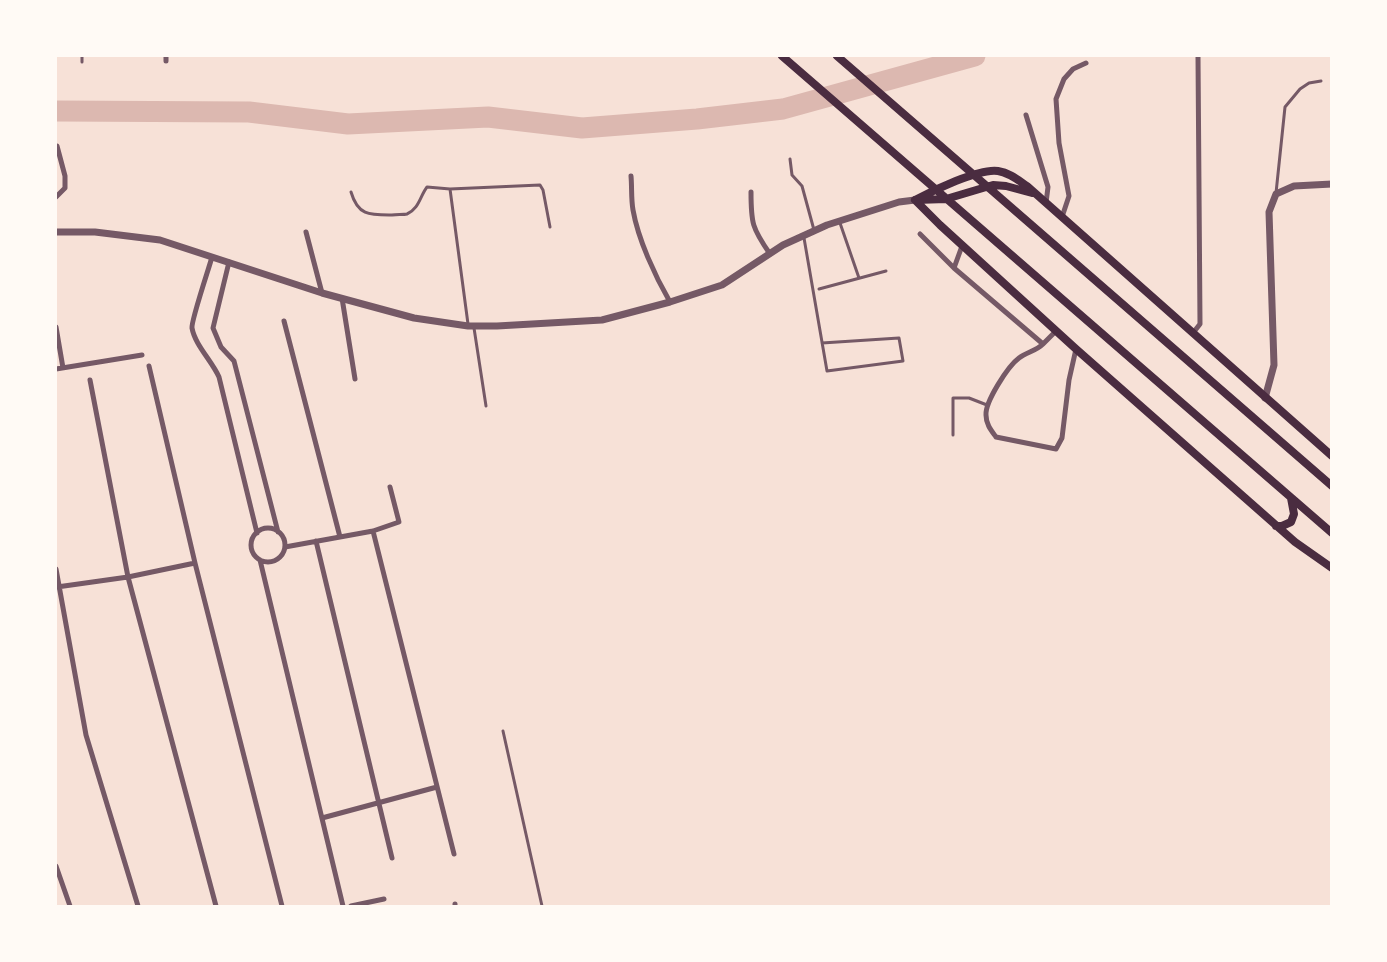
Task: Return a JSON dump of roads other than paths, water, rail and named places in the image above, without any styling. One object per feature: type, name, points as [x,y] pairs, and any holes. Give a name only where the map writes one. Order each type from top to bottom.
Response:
[{"type":"main road","points":[[782,56],[1332,533]]},
{"type":"main road","points":[[837,56],[1332,486]]},
{"type":"main road","points":[[915,200],[946,184],[989,171],[1012,176],[1046,203],[1332,456]]},
{"type":"main road","points":[[915,200],[946,200],[993,185],[1035,194]]},
{"type":"main road","points":[[915,200],[1056,331],[1294,542],[1332,568]]},
{"type":"main road","points":[[1276,526],[1291,522],[1294,514],[1291,498]]},
{"type":"street","points":[[1193,333],[1200,324],[1198,56]]},
{"type":"street","points":[[1062,217],[1069,196],[1059,142],[1056,99],[1064,79],[1072,69],[1086,63]]},
{"type":"street","points":[[1026,115],[1048,187],[1046,203]]},
{"type":"street","points":[[56,197],[65,188],[65,176],[57,146]]},
{"type":"street","points":[[632,176],[633,209],[639,230],[658,282],[670,302]]},
{"type":"street","points":[[1264,398],[1275,365],[1269,213],[1276,194],[1294,186],[1332,184]]},
{"type":"street","points":[[751,192],[751,221],[756,234],[770,254]]},
{"type":"street","points":[[56,232],[95,232],[160,240],[322,293],[414,318],[471,326],[603,320],[670,302],[722,285],[770,254],[839,221],[899,202],[915,200]]},
{"type":"street","points":[[306,232],[322,293]]},
{"type":"street","points":[[920,234],[954,268],[1043,344]]},
{"type":"street","points":[[954,268],[963,246]]},
{"type":"street","points":[[213,257],[192,327],[200,348],[212,362],[219,377],[257,533]]},
{"type":"street","points":[[229,262],[213,328],[221,347],[234,361],[278,532],[282,536],[285,547],[280,557],[271,562],[256,557],[252,547],[257,533],[268,529],[278,532]]},
{"type":"street","points":[[342,298],[355,379]]},
{"type":"street","points":[[284,321],[340,537]]},
{"type":"street","points":[[56,327],[63,368]]},
{"type":"street","points":[[1056,331],[1036,351],[1020,357],[1011,365],[993,394],[985,413],[989,427],[996,437],[1056,449],[1062,438],[1069,380],[1076,349]]},
{"type":"street","points":[[56,369],[142,355]]},
{"type":"street","points":[[149,366],[195,563],[282,906]]},
{"type":"street","points":[[90,380],[128,577],[216,906]]},
{"type":"street","points":[[285,547],[374,531],[399,522],[390,487]]},
{"type":"street","points":[[374,531],[454,854]]},
{"type":"street","points":[[316,541],[392,858]]},
{"type":"street","points":[[260,560],[343,906]]},
{"type":"street","points":[[57,587],[128,577],[195,563]]},
{"type":"street","points":[[56,569],[57,587],[86,735],[138,906]]},
{"type":"street","points":[[322,818],[437,787]]},
{"type":"street","points":[[56,866],[70,906]]},
{"type":"street","points":[[351,906],[384,899]]},
{"type":"lane","points":[[82,56],[82,62]]},
{"type":"lane","points":[[1276,194],[1285,107],[1300,89],[1309,83],[1321,81]]},
{"type":"lane","points":[[790,159],[792,175],[802,186],[815,231]]},
{"type":"lane","points":[[351,192],[354,202],[363,212],[370,215],[388,215],[406,214],[421,200],[427,187],[450,189],[540,185],[550,227]]},
{"type":"lane","points":[[450,189],[486,406]]},
{"type":"lane","points":[[839,221],[859,278]]},
{"type":"lane","points":[[804,236],[822,343],[827,371],[903,362],[899,338],[822,343]]},
{"type":"lane","points":[[819,289],[886,271]]},
{"type":"lane","points":[[953,435],[953,398],[969,398],[988,406]]},
{"type":"lane","points":[[1332,578],[1332,621]]},
{"type":"lane","points":[[503,731],[542,906]]},
{"type":"waterway","points":[[56,111],[249,112],[348,124],[488,117],[582,128],[697,119],[783,109],[975,56]]}]
